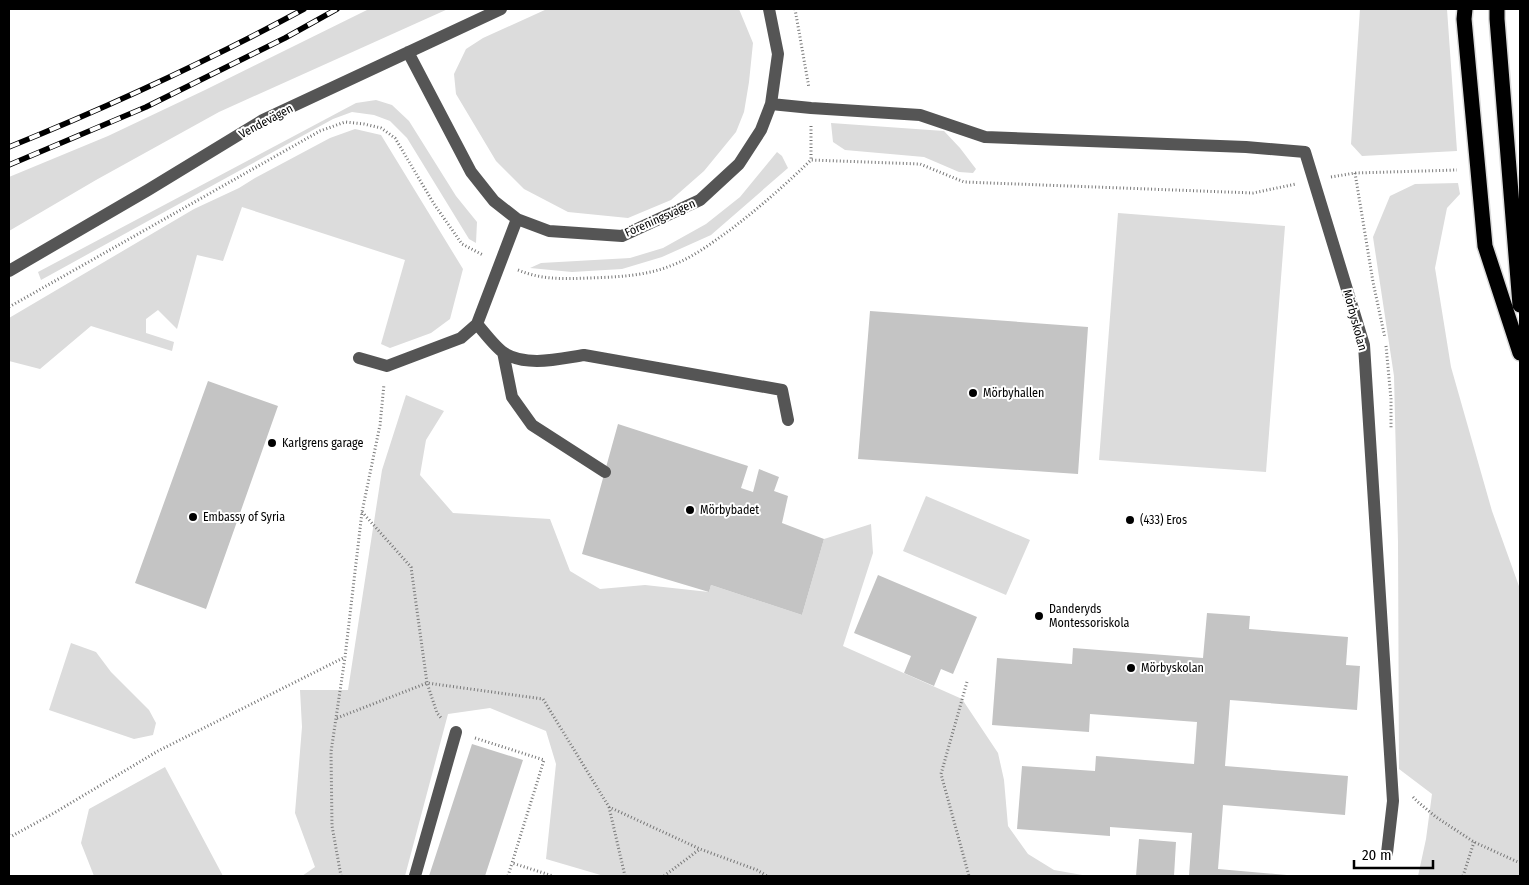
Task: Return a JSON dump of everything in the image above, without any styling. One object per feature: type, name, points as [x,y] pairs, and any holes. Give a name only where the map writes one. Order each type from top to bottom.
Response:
[{"type":"highway","points":[[1465,9],[1485,246],[1520,353]]},
{"type":"highway","points":[[1497,9],[1520,305]]},
{"type":"street","name":"Vendevägen","points":[[9,271],[263,120],[501,9]]},
{"type":"street","name":"Föreningsvägen","points":[[408,52],[471,172],[494,201],[517,220],[549,231],[622,236],[700,200],[739,164],[760,130],[771,104],[778,54],[769,9]]},
{"type":"street","points":[[771,104],[811,108]]},
{"type":"street","name":"Mörbyskolan","points":[[811,108],[920,115],[985,137],[1246,147],[1306,152],[1364,345],[1393,801],[1387,853]]},
{"type":"street","points":[[359,358],[387,366],[461,338],[477,324],[517,220]]},
{"type":"street","name":"Vendevägen","points":[[9,280],[41,252]]},
{"type":"street","points":[[477,324],[503,352],[527,360],[553,360],[584,355],[782,390],[788,420]]},
{"type":"street","points":[[503,352],[512,397],[532,425],[605,472]]},
{"type":"street","points":[[415,876],[456,732]]},
{"type":"path","points":[[9,307],[320,131],[345,122],[381,128],[395,138],[434,204],[462,244],[500,263],[530,275],[553,280],[630,277],[675,264],[710,245],[780,190],[811,160],[811,108],[794,9]]},
{"type":"path","points":[[811,160],[920,164],[964,182],[1253,193],[1354,173],[1459,170]]},
{"type":"path","points":[[341,876],[332,826],[331,752],[345,657],[362,512],[380,425],[387,366]]},
{"type":"path","points":[[362,512],[411,568],[427,683],[437,713],[456,732],[544,760],[508,876]]},
{"type":"path","points":[[9,835],[12,836],[54,813],[158,751],[345,657]]},
{"type":"path","points":[[966,682],[941,774],[969,876]]},
{"type":"path","points":[[336,718],[427,683],[543,699],[609,807],[625,876]]},
{"type":"path","points":[[609,807],[700,849],[757,870],[767,876]]},
{"type":"path","points":[[1463,876],[1474,842]]},
{"type":"path","points":[[664,876],[700,849]]},
{"type":"path","points":[[512,863],[553,876]]},
{"type":"shaded area","points":[[369,9],[448,9],[219,112],[9,231],[9,177],[108,136]]},
{"type":"shaded area","points":[[547,9],[739,9],[753,43],[744,112],[736,132],[704,171],[671,200],[628,218],[568,212],[524,189],[496,161],[456,94],[454,74],[466,49],[483,38]]},
{"type":"shaded area","points":[[1360,9],[1447,9],[1457,151],[1362,156],[1351,144]]},
{"type":"shaded area","points":[[376,100],[392,105],[409,121],[456,196],[477,222],[476,243],[469,239],[407,138],[390,121],[374,115],[352,112],[333,119],[41,280],[38,272],[356,103]]},
{"type":"shaded area","points":[[831,123],[944,131],[976,169],[973,173],[959,172],[924,157],[845,150],[833,142]]},
{"type":"shaded area","points":[[355,129],[381,135],[463,269],[450,319],[431,333],[390,348],[381,344],[405,260],[242,207],[223,261],[197,255],[177,329],[158,310],[146,319],[146,333],[174,342],[172,351],[91,326],[40,369],[9,361],[9,318],[194,209],[239,188],[330,138]]},
{"type":"shaded area","points":[[777,152],[782,156],[788,168],[711,235],[662,257],[622,269],[572,272],[530,268],[541,263],[630,258],[663,248],[706,224],[740,197]]},
{"type":"shaded area","points":[[1458,183],[1460,194],[1447,208],[1435,268],[1451,367],[1492,511],[1520,589],[1520,876],[1418,876],[1426,839],[1432,794],[1399,769],[1398,542],[1394,376],[1373,237],[1390,196],[1415,184]]},
{"type":"shaded area","points":[[1118,213],[1285,226],[1266,472],[1099,460]]},
{"type":"shaded area","points":[[406,395],[444,411],[426,440],[420,475],[453,513],[550,519],[570,571],[600,589],[645,585],[709,592],[711,585],[802,615],[824,539],[871,524],[873,553],[843,646],[962,699],[998,753],[1004,780],[1008,826],[1028,854],[1054,870],[1088,876],[604,876],[546,859],[556,764],[546,731],[490,708],[448,714],[405,876],[302,876],[315,867],[295,813],[302,727],[300,690],[348,690],[382,470]]},
{"type":"shaded area","points":[[926,496],[1030,540],[1006,595],[903,551]]},
{"type":"shaded area","points":[[71,643],[96,652],[111,672],[149,710],[156,723],[153,735],[134,739],[49,710]]},
{"type":"shaded area","points":[[165,767],[223,876],[94,876],[81,843],[89,809]]},
{"type":"building","name":"Mörbyhallen","points":[[870,311],[1088,327],[1078,474],[858,459]]},
{"type":"building","points":[[208,381],[278,406],[206,609],[135,583]]},
{"type":"building","name":"Mörbybadet","points":[[618,424],[748,466],[741,488],[753,492],[759,469],[779,477],[774,491],[788,496],[782,523],[824,539],[802,615],[711,585],[709,592],[582,554]]},
{"type":"building","points":[[878,575],[977,617],[953,674],[941,669],[934,686],[904,673],[911,656],[854,633]]},
{"type":"building","points":[[1207,613],[1250,616],[1249,629],[1348,637],[1346,665],[1360,666],[1357,710],[1230,700],[1225,766],[1348,776],[1345,815],[1223,805],[1218,869],[1287,876],[1189,876],[1192,833],[1110,827],[1110,836],[1017,829],[1022,766],[1095,771],[1096,756],[1194,764],[1197,722],[1090,714],[1089,732],[992,725],[997,658],[1072,664],[1073,648],[1203,658]]},
{"type":"building","points":[[472,744],[523,760],[485,876],[429,876]]},
{"type":"building","points":[[1139,839],[1176,842],[1174,876],[1136,876]]},
{"type":"railway","points":[[9,147],[158,82],[232,47],[304,9]]},
{"type":"railway","points":[[9,165],[146,107],[285,38],[337,9]]},
{"type":"place","name":"Mörbyhallen","points":[[973,393]]},
{"type":"place","name":"Karlgrens garage","points":[[272,443]]},
{"type":"place","name":"Mörbybadet","points":[[690,510]]},
{"type":"place","name":"Embassy of Syria","points":[[193,517]]},
{"type":"place","name":"(433) Eros","points":[[1130,520]]},
{"type":"place","name":"Danderyds Montessoriskola","points":[[1039,616]]},
{"type":"place","name":"Mörbyskolan","points":[[1131,668]]}]
